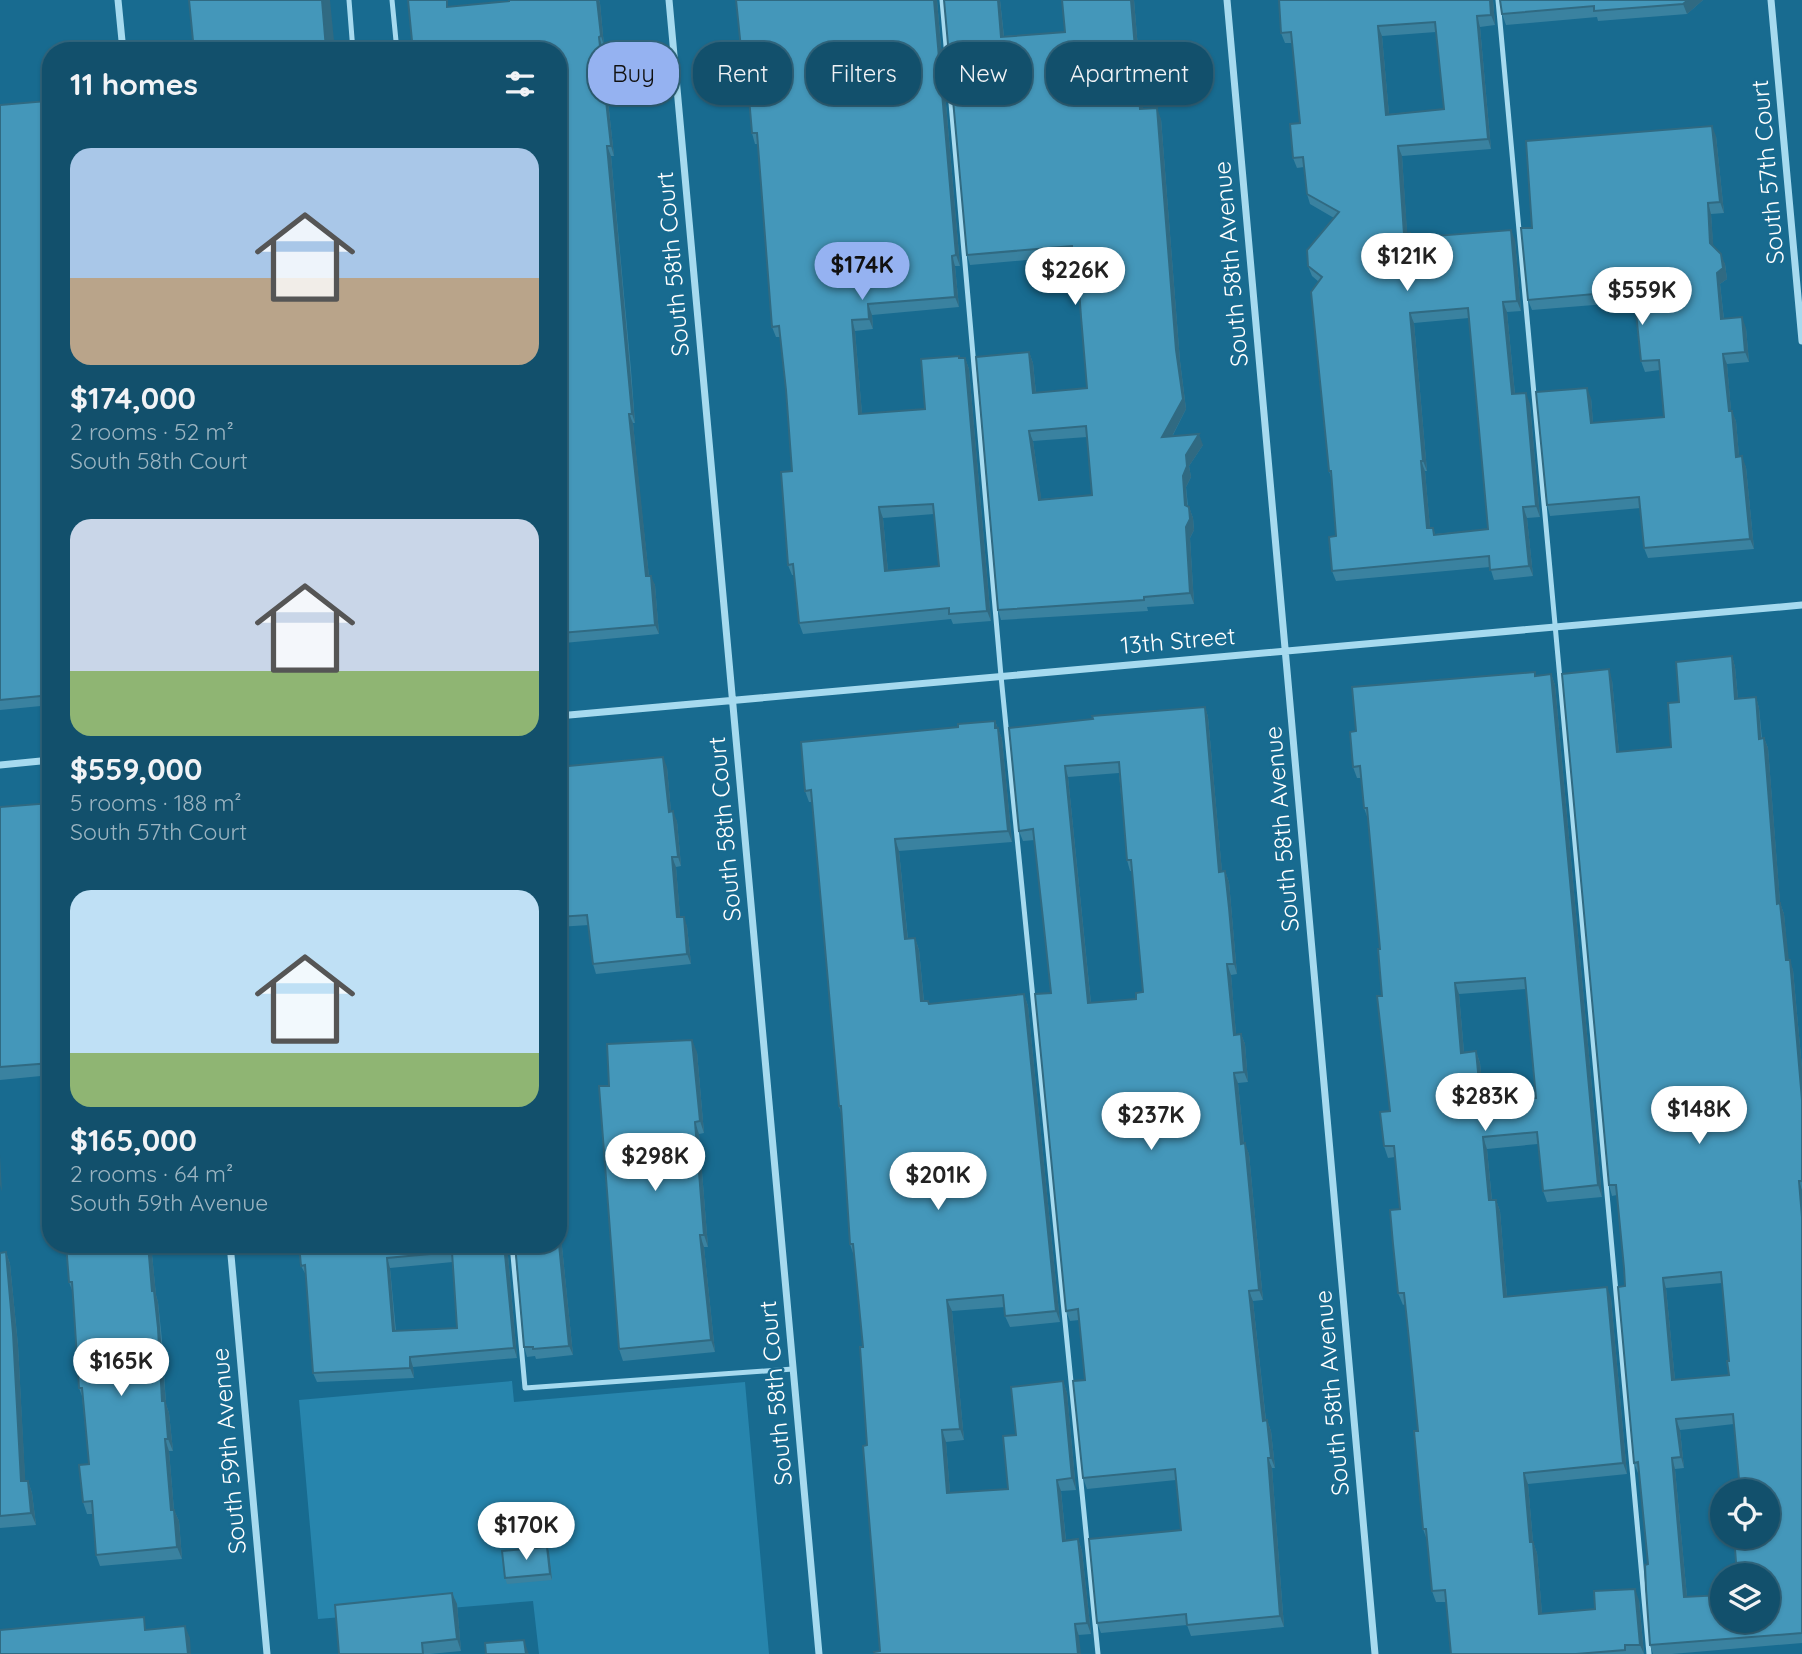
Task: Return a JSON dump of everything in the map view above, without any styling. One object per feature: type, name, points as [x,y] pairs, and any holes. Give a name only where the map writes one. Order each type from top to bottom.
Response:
[{"type":"street","points":[[118,0],[122,42]]},
{"type":"street","name":"South 58th Court","points":[[668,0],[819,1654]]},
{"type":"street","name":"South 58th Avenue","points":[[1227,0],[1375,1654]]},
{"type":"street","name":"South 57th Court","points":[[1771,0],[1802,341]]},
{"type":"street","name":"13th Street","points":[[567,715],[1802,605]]},
{"type":"street","points":[[0,765],[42,761]]},
{"type":"street","name":"South 59th Avenue","points":[[231,1253],[267,1654]]},
{"type":"lane","points":[[349,0],[352,42]]},
{"type":"lane","points":[[392,0],[396,42]]},
{"type":"lane","points":[[942,0],[1001,676],[1098,1654]]},
{"type":"lane","points":[[1498,0],[1649,1654]]},
{"type":"lane","points":[[513,1253],[525,1388],[793,1369]]},
{"type":"shaded area","points":[[512,1381],[514,1402],[745,1382],[769,1654],[539,1654],[533,1601],[318,1619],[299,1400]]},
{"type":"building","points":[[189,0],[322,0],[325,42],[193,42]]},
{"type":"building","points":[[408,0],[447,0],[447,7],[509,0],[597,0],[601,36],[600,42],[588,42],[588,105],[606,105],[611,146],[607,146],[632,414],[629,414],[646,576],[651,576],[655,625],[567,632],[567,42],[412,42]]},
{"type":"building","points":[[736,0],[934,0],[938,42],[935,42],[935,105],[943,105],[956,255],[952,256],[955,297],[868,304],[869,319],[852,320],[859,414],[925,409],[921,359],[959,356],[965,358],[987,611],[949,614],[949,608],[799,623],[793,564],[788,565],[781,472],[792,471],[786,390],[779,326],[772,327],[757,133],[752,133],[750,105],[792,105],[792,42],[740,42]],"holes":[[[933,504],[939,566],[885,571],[879,507]]]},
{"type":"building","points":[[944,0],[998,0],[1001,37],[1065,32],[1062,0],[1131,0],[1134,42],[1046,42],[1046,105],[1140,105],[1140,109],[1157,108],[1176,350],[1183,399],[1162,437],[1199,434],[1186,455],[1187,466],[1183,476],[1185,505],[1189,507],[1190,519],[1186,527],[1190,593],[1144,597],[1144,600],[998,610],[976,357],[1029,352],[1033,393],[1087,388],[1079,289],[1076,289],[1072,246],[967,255],[953,105],[1032,105],[1032,42],[948,42]],"holes":[[[1086,426],[1092,495],[1039,500],[1029,431]]]},
{"type":"building","points":[[1279,0],[1490,0],[1491,15],[1477,16],[1488,139],[1398,146],[1404,234],[1410,233],[1410,238],[1511,230],[1517,301],[1503,302],[1512,394],[1526,393],[1536,506],[1523,507],[1529,566],[1490,570],[1489,556],[1332,571],[1329,537],[1336,536],[1311,292],[1322,277],[1308,266],[1307,250],[1339,212],[1307,194],[1303,157],[1293,158],[1290,124],[1300,123],[1291,32],[1281,33]],"holes":[[[1435,22],[1444,109],[1386,115],[1378,26]],[[1468,308],[1488,529],[1434,535],[1433,528],[1427,528],[1410,313]]]},
{"type":"building","points":[[1500,0],[1688,0],[1683,4],[1594,11],[1594,6],[1502,14]]},
{"type":"building","points":[[42,101],[42,696],[0,700],[0,105]]},
{"type":"building","points":[[1712,126],[1720,202],[1708,203],[1710,243],[1721,254],[1723,268],[1717,273],[1721,319],[1742,317],[1745,352],[1723,354],[1736,457],[1742,456],[1750,539],[1644,548],[1639,497],[1547,505],[1536,392],[1587,388],[1591,423],[1664,417],[1659,360],[1641,361],[1634,293],[1627,291],[1528,300],[1521,228],[1532,228],[1526,141]]},
{"type":"building","points":[[1732,656],[1735,699],[1756,697],[1759,739],[1764,738],[1777,904],[1780,903],[1786,960],[1790,960],[1802,1100],[1802,1181],[1799,1181],[1802,1217],[1802,1633],[1650,1645],[1645,1565],[1648,1564],[1638,1462],[1634,1463],[1618,1287],[1625,1286],[1624,1268],[1616,1185],[1609,1185],[1562,674],[1609,669],[1617,752],[1671,747],[1668,703],[1679,702],[1676,662]],"holes":[[[1721,1272],[1729,1375],[1672,1380],[1663,1278]]]},
{"type":"building","points":[[1535,672],[1535,676],[1551,674],[1598,1185],[1543,1191],[1537,1132],[1483,1137],[1489,1200],[1496,1200],[1504,1297],[1607,1287],[1623,1463],[1524,1473],[1539,1614],[1595,1609],[1594,1591],[1635,1589],[1640,1645],[1625,1645],[1625,1650],[1576,1654],[1451,1654],[1445,1590],[1432,1591],[1426,1529],[1423,1529],[1414,1431],[1418,1431],[1404,1293],[1398,1293],[1390,1210],[1400,1209],[1394,1146],[1384,1146],[1380,1112],[1390,1111],[1377,996],[1382,996],[1380,949],[1367,808],[1364,808],[1360,766],[1353,767],[1350,732],[1356,731],[1352,687]],"holes":[[[1525,978],[1536,1098],[1481,1103],[1476,1051],[1461,1053],[1455,983]]]},
{"type":"building","points":[[1205,707],[1219,872],[1225,871],[1234,964],[1227,964],[1234,1035],[1241,1034],[1244,1072],[1234,1073],[1241,1144],[1245,1143],[1259,1290],[1249,1291],[1263,1421],[1267,1420],[1271,1458],[1268,1458],[1280,1616],[1187,1625],[1186,1614],[1097,1623],[1089,1539],[1181,1530],[1175,1469],[1083,1478],[1073,1381],[1085,1380],[1078,1309],[1066,1311],[1035,994],[1051,993],[1033,829],[1019,831],[1009,728],[1093,719],[1092,716]],"holes":[[[1119,762],[1127,860],[1131,860],[1143,992],[1136,993],[1136,999],[1088,1003],[1065,766]]]},
{"type":"building","points":[[995,721],[995,728],[998,728],[1008,831],[895,839],[905,939],[915,938],[921,1001],[928,1001],[929,1004],[1024,994],[1056,1311],[1005,1316],[1003,1295],[947,1300],[960,1429],[942,1430],[947,1493],[1008,1489],[1003,1436],[1016,1435],[1011,1387],[1063,1381],[1072,1478],[1057,1480],[1063,1541],[1078,1539],[1087,1623],[1075,1624],[1078,1654],[875,1654],[874,1652],[880,1651],[863,1446],[867,1445],[860,1347],[863,1347],[853,1244],[850,1244],[841,1106],[811,790],[805,791],[801,742]]},
{"type":"building","points":[[663,757],[669,812],[673,811],[678,857],[672,857],[677,917],[684,917],[687,954],[593,964],[587,915],[567,916],[567,766]]},
{"type":"building","points":[[42,804],[42,1064],[0,1067],[0,807]]},
{"type":"building","points":[[692,1040],[700,1121],[695,1122],[704,1235],[700,1235],[711,1340],[619,1349],[599,1086],[609,1086],[607,1044]]},
{"type":"building","points":[[6,1252],[21,1481],[28,1481],[31,1513],[0,1516],[0,1253]]},
{"type":"building","points":[[67,1253],[149,1253],[158,1328],[162,1401],[165,1401],[171,1510],[174,1510],[177,1547],[96,1555],[92,1501],[83,1502],[79,1465],[89,1464],[82,1388],[79,1388],[72,1282],[69,1282]]},
{"type":"building","points":[[300,1253],[441,1253],[387,1258],[393,1331],[457,1328],[452,1253],[505,1253],[514,1348],[410,1357],[410,1368],[313,1373],[305,1265],[301,1266]]},
{"type":"building","points":[[516,1253],[560,1253],[569,1346],[533,1349],[524,1347]]},
{"type":"building","points":[[547,1547],[550,1574],[505,1578],[502,1551]]},
{"type":"building","points":[[452,1593],[457,1639],[422,1643],[423,1654],[339,1654],[335,1605]]},
{"type":"building","points":[[144,1617],[145,1630],[185,1626],[188,1654],[0,1654],[0,1630]]},
{"type":"building","points":[[524,1640],[526,1654],[486,1654],[485,1643]]}]
